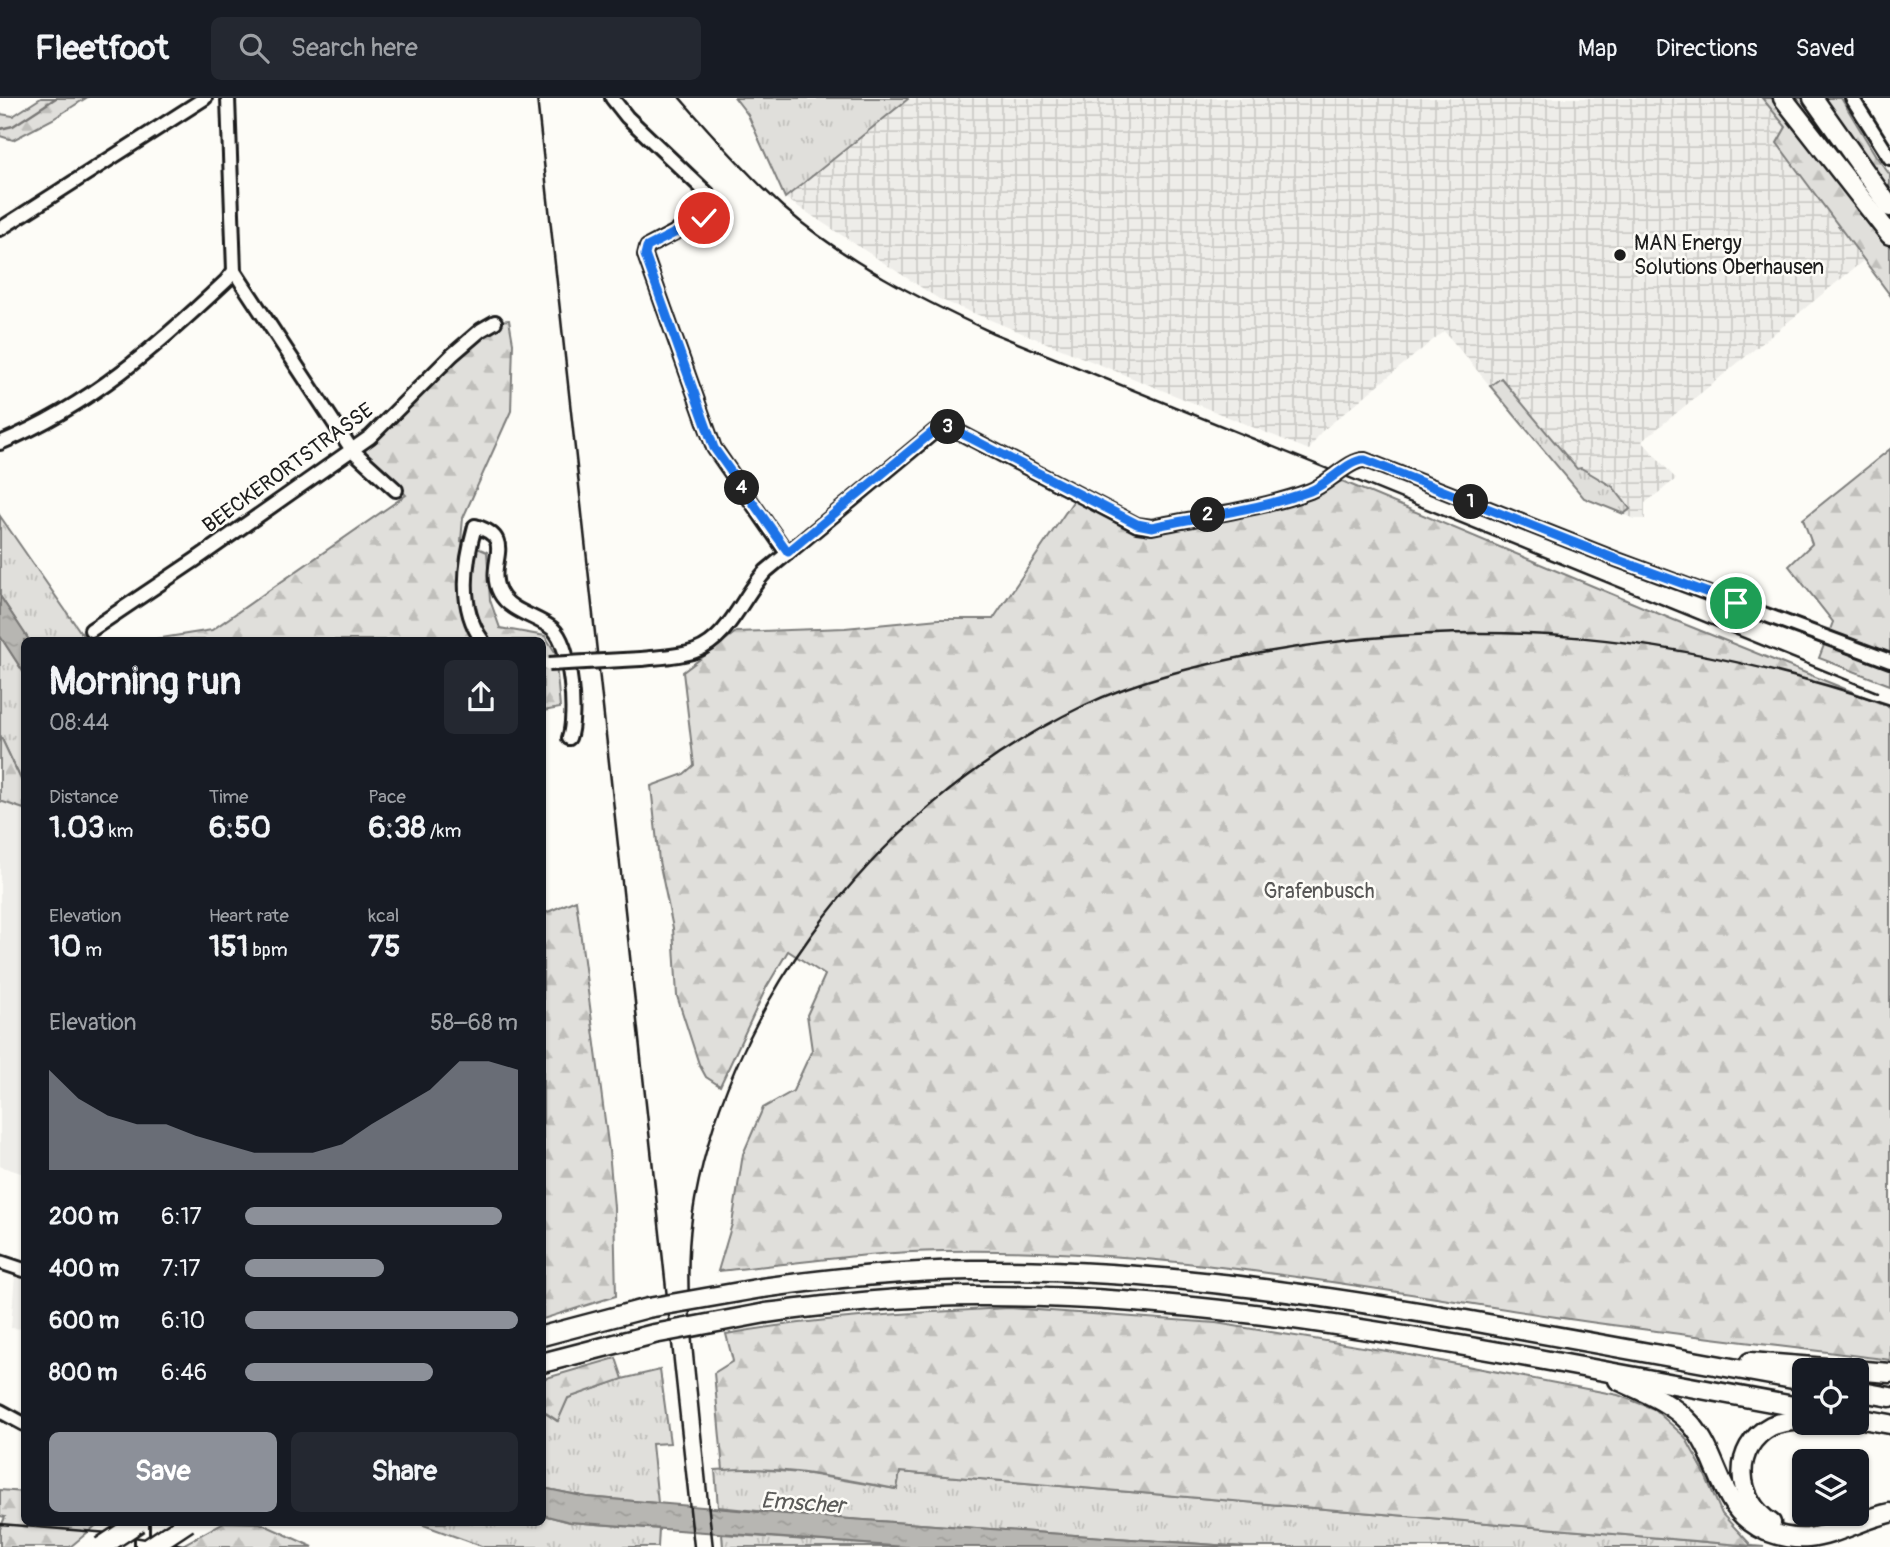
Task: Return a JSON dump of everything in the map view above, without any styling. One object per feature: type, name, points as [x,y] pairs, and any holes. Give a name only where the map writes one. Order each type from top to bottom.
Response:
[{"type":"highway","points":[[1783,98],[1890,235]]},
{"type":"highway","points":[[1794,98],[1853,185]]},
{"type":"highway","points":[[1813,98],[1890,207]]},
{"type":"highway","points":[[546,1335],[648,1308],[826,1279],[972,1270],[1049,1271],[1162,1278],[1328,1297],[1792,1379]]},
{"type":"highway","points":[[546,1362],[654,1334],[766,1313],[899,1299],[975,1296],[1105,1299],[1312,1321],[1792,1406]]},
{"type":"highway","points":[[1698,1362],[1766,1362],[1890,1373]]},
{"type":"highway","points":[[1595,1370],[1661,1400],[1683,1415],[1707,1447],[1722,1485],[1734,1506],[1760,1528],[1783,1536],[1806,1538],[1890,1513]]},
{"type":"highway","points":[[1869,1393],[1890,1397]]},
{"type":"highway","points":[[1869,1420],[1890,1424]]},
{"type":"highway","points":[[1792,1421],[1771,1426],[1752,1443],[1742,1466],[1743,1483],[1748,1499],[1764,1518],[1787,1528],[1821,1526]]},
{"type":"highway","points":[[1869,1509],[1890,1502]]},
{"type":"highway","points":[[101,1547],[134,1526]]},
{"type":"highway","points":[[150,1547],[182,1526]]},
{"type":"street","points":[[0,229],[205,98]]},
{"type":"street","points":[[228,98],[234,271],[352,450],[396,490]]},
{"type":"street","points":[[612,98],[627,117],[708,194],[709,205],[704,218],[647,247],[645,255],[714,448],[788,552]]},
{"type":"street","points":[[1852,98],[1890,158]]},
{"type":"street","points":[[0,443],[68,410],[100,389],[155,348],[234,271]]},
{"type":"street","name":"BEECKERORTSTRASSE","points":[[91,630],[370,437],[452,355],[481,330],[495,322]]},
{"type":"street","points":[[546,664],[686,654],[708,645],[725,630],[758,579],[935,430],[943,427],[953,429],[1137,524],[1152,527],[1295,496],[1332,479],[1352,461],[1365,460],[1618,560],[1890,661]]},
{"type":"street","points":[[480,637],[471,620],[467,597],[466,567],[475,526],[491,532],[497,539],[496,582],[502,596],[553,629],[564,643],[572,706],[573,725],[569,738]]},
{"type":"street","points":[[0,1262],[21,1269]]},
{"type":"street","points":[[0,1411],[21,1422]]},
{"type":"street","points":[[140,1526],[142,1547]]},
{"type":"shaded area","name":"MAN Energy Solutions Oberhausen","points":[[907,98],[1762,98],[1786,127],[1778,143],[1863,261],[1642,441],[1676,479],[1645,503],[1645,519],[1635,519],[1584,498],[1444,331],[1321,432],[1309,450],[939,299],[785,198]]},
{"type":"shaded area","points":[[0,801],[21,808],[21,1173],[0,1166]]},
{"type":"shaded area","points":[[15,1274],[21,1276],[21,1329],[11,1328]]},
{"type":"green space","points":[[41,98],[86,98],[13,140],[0,136],[0,114],[13,116]]},
{"type":"green space","points":[[735,98],[908,99],[785,198],[748,115]]},
{"type":"green space","points":[[1762,98],[1841,98],[1890,175],[1890,295],[1777,143],[1786,127]]},
{"type":"green space","points":[[509,320],[513,343],[511,411],[463,518],[461,541],[487,552],[490,600],[500,628],[546,637],[168,637],[212,630],[406,495],[363,452],[498,321]]},
{"type":"green space","points":[[1501,378],[1577,469],[1581,468],[1613,487],[1630,509],[1624,514],[1584,498],[1490,386]]},
{"type":"green space","points":[[1890,449],[1890,685],[1819,658],[1833,622],[1789,566],[1812,544],[1803,519]]},
{"type":"green space","name":"Grafenbusch","points":[[1342,481],[1890,707],[1890,1360],[1586,1321],[1244,1270],[1094,1255],[1018,1251],[915,1252],[718,1271],[732,1224],[743,1154],[763,1108],[793,1091],[812,1050],[807,1015],[825,975],[788,951],[766,988],[720,1086],[706,1077],[699,1064],[677,996],[673,928],[659,861],[651,786],[684,774],[694,765],[683,672],[736,632],[845,628],[939,619],[993,619],[1074,500],[1153,534],[1298,501]]},
{"type":"green space","points":[[0,516],[84,637],[27,637],[0,596]]},
{"type":"green space","points":[[0,636],[21,668],[21,780],[0,735]]},
{"type":"green space","points":[[546,638],[555,652],[560,708],[546,710]]},
{"type":"green space","points":[[0,735],[21,780],[21,808],[0,801]]},
{"type":"green space","points":[[576,900],[609,1151],[614,1207],[616,1296],[546,1318],[546,913]]},
{"type":"green space","points":[[1009,1308],[1216,1323],[1399,1353],[1618,1395],[1654,1409],[1685,1437],[1722,1514],[1752,1546],[900,1472],[897,1489],[789,1471],[723,1470],[714,1373],[733,1361],[726,1334],[832,1320]]},
{"type":"green space","points":[[616,1358],[623,1379],[568,1398],[558,1421],[546,1413],[546,1378]]},
{"type":"green space","points":[[660,1370],[670,1443],[652,1444],[658,1503],[587,1497],[546,1489],[546,1414],[557,1421],[568,1398],[622,1379]]},
{"type":"green space","points":[[750,1468],[809,1474],[896,1489],[900,1472],[1764,1547],[1244,1547],[808,1516],[718,1507],[715,1470]]},
{"type":"green space","points":[[0,1490],[21,1492],[21,1526],[95,1526],[70,1547],[0,1547],[0,1529],[5,1517],[0,1516]]},
{"type":"green space","points":[[546,1516],[570,1522],[659,1529],[658,1547],[484,1547],[426,1526],[546,1526]]},
{"type":"green space","points":[[217,1526],[267,1526],[313,1547],[179,1547]]},
{"type":"green space","points":[[722,1534],[906,1547],[723,1547]]},
{"type":"water","points":[[0,596],[27,637],[21,637],[21,668],[0,636]]},
{"type":"water","points":[[546,1489],[587,1497],[808,1516],[1244,1547],[906,1547],[570,1522],[546,1516]]},
{"type":"waterway","points":[[0,129],[13,126],[56,98]]},
{"type":"railway","points":[[537,98],[694,1547]]},
{"type":"railway","points":[[680,98],[756,181],[807,227],[857,262],[938,307],[993,333],[1877,692]]},
{"type":"railway","points":[[713,1547],[688,1283],[692,1218],[699,1180],[721,1105],[735,1069],[770,999],[790,966],[839,898],[900,833],[969,775],[1044,727],[1083,706],[1128,687],[1197,667],[1267,652],[1349,640],[1428,634],[1506,633],[1658,647],[1812,681],[1890,705]]},
{"type":"railway","points":[[0,1524],[21,1526]]},
{"type":"railway","points":[[24,1526],[109,1533],[195,1547]]},
{"type":"place","name":"MAN Energy Solutions Oberhausen","points":[[1620,255]]},
{"type":"route","points":[[704,218],[647,247],[645,255],[714,448],[788,552],[935,430],[948,427],[1137,524],[1152,527],[1295,496],[1332,479],[1352,461],[1365,460],[1618,560],[1736,603]]},
{"type":"water label","name":"Emscher","points":[[803,1503]]}]
